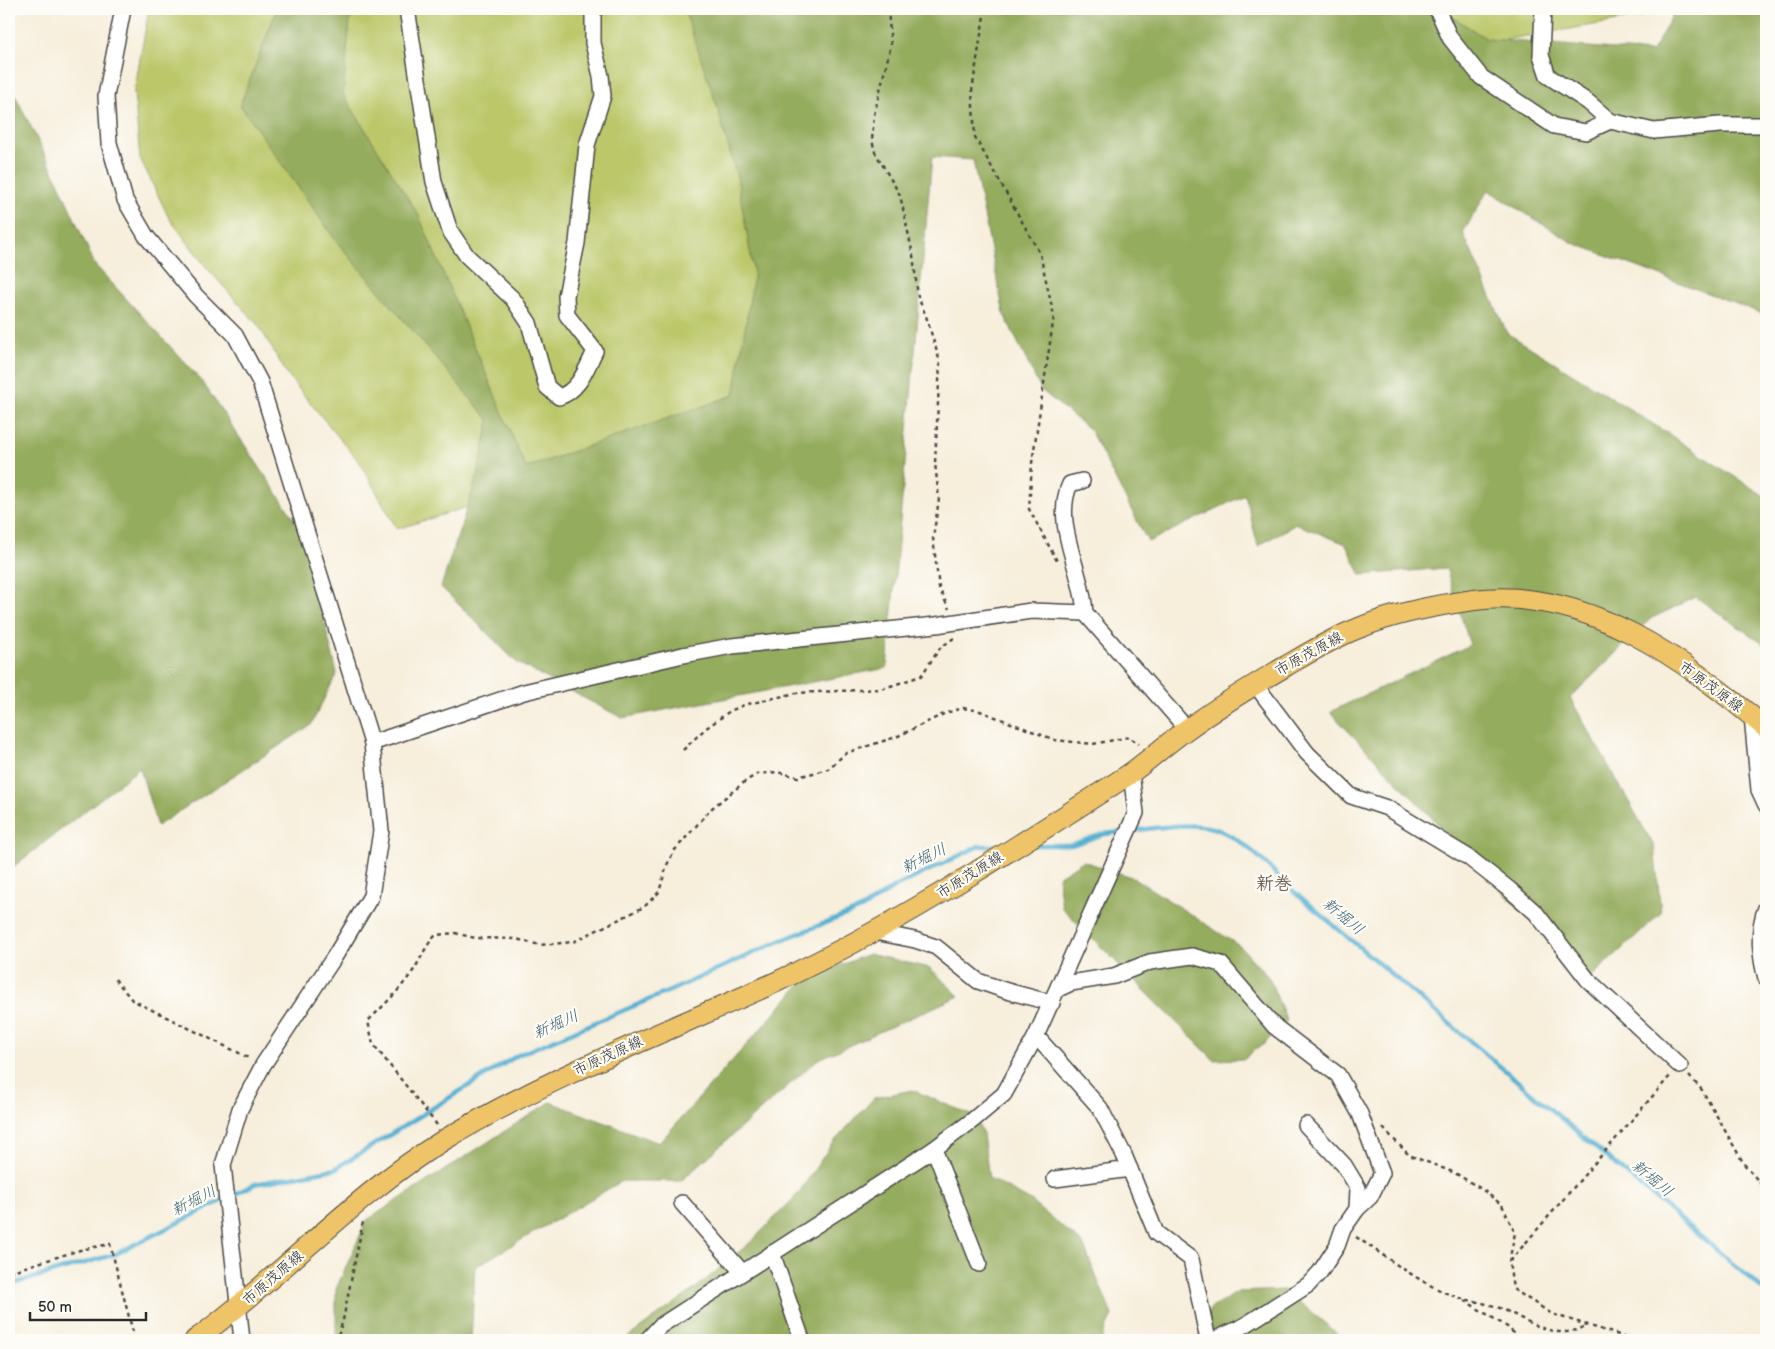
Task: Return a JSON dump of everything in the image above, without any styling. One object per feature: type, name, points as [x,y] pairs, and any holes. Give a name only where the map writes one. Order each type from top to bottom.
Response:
[{"type":"main road","name":"市原茂原線","points":[[195,1340],[238,1308],[369,1194],[403,1167],[448,1138],[515,1100],[597,1060],[778,981],[874,932],[976,872],[1131,773],[1187,729],[1255,684],[1326,643],[1360,627],[1477,600],[1511,600],[1556,604],[1624,628],[1705,679],[1759,722]]},
{"type":"street","points":[[123,9],[106,96],[108,143],[125,200],[146,236],[196,296],[235,335],[260,382],[372,743],[381,831],[371,896],[335,956],[264,1065],[240,1110],[223,1165],[242,1340]]},
{"type":"street","points":[[407,9],[434,182],[450,231],[467,256],[513,299],[529,324],[547,387],[559,397],[567,394],[579,382],[595,351],[567,314],[566,296],[578,244],[587,145],[603,96],[601,76],[593,43],[593,9]]},
{"type":"street","points":[[1437,9],[1450,38],[1482,77],[1554,126],[1586,132],[1610,121]]},
{"type":"street","points":[[1543,9],[1541,55],[1548,76],[1588,102],[1610,121],[1654,132],[1720,125],[1766,126]]},
{"type":"street","points":[[1082,481],[1070,484],[1064,498],[1064,514],[1069,544],[1084,593],[1085,614],[1187,729]]},
{"type":"street","points":[[372,743],[524,692],[683,655],[799,638],[955,629],[1031,611],[1085,614]]},
{"type":"street","points":[[1255,684],[1307,753],[1350,796],[1387,808],[1468,857],[1510,890],[1536,913],[1588,980],[1680,1066]]},
{"type":"street","points":[[1759,722],[1759,790],[1766,805]]},
{"type":"street","points":[[648,1340],[660,1326],[934,1148],[974,1120],[1004,1094],[1036,1036],[1055,996],[1136,813],[1131,773]]},
{"type":"street","points":[[1766,908],[1762,917],[1761,960],[1766,978]]},
{"type":"street","points":[[874,932],[916,940],[936,947],[978,981],[1007,991],[1055,996],[1071,984],[1114,976],[1150,962],[1192,956],[1221,964],[1274,1026],[1338,1076],[1360,1114],[1382,1173],[1370,1197],[1357,1209],[1342,1229],[1337,1246],[1320,1272],[1308,1285],[1242,1327],[1214,1340]]},
{"type":"street","points":[[1036,1036],[1100,1108],[1130,1169],[1156,1232],[1191,1259],[1208,1340]]},
{"type":"street","points":[[1306,1125],[1344,1165],[1358,1188],[1357,1209]]},
{"type":"street","points":[[934,1148],[980,1264]]},
{"type":"street","points":[[1055,1179],[1130,1169]]},
{"type":"street","points":[[682,1204],[742,1272]]},
{"type":"street","points":[[772,1254],[802,1340]]},
{"type":"path","points":[[683,750],[705,729],[730,711],[744,705],[796,693],[881,689],[921,676],[955,629],[939,588],[933,538],[939,499],[935,463],[940,362],[918,297],[913,255],[900,195],[875,152],[872,140],[874,115],[891,45],[888,9]]},
{"type":"path","points":[[986,9],[972,91],[975,138],[1040,254],[1054,316],[1032,463],[1029,509],[1057,561]]},
{"type":"path","points":[[448,1138],[373,1044],[368,1021],[392,998],[415,967],[427,944],[436,934],[455,933],[475,938],[516,938],[540,945],[573,942],[644,907],[659,892],[666,865],[674,851],[712,808],[747,780],[758,774],[777,772],[798,777],[828,769],[846,753],[896,737],[946,713],[963,708],[980,711],[1055,740],[1093,744],[1129,737],[1154,755]]},
{"type":"path","points":[[115,979],[132,1000],[264,1065]]},
{"type":"path","points":[[1509,1262],[1680,1066],[1702,1090],[1744,1164],[1766,1190]]},
{"type":"path","points":[[1378,1122],[1409,1155],[1455,1173],[1483,1190],[1502,1205],[1515,1233],[1509,1262],[1513,1288],[1552,1314],[1588,1324],[1628,1340]]},
{"type":"path","points":[[331,1340],[339,1333],[343,1320],[369,1194]]},
{"type":"path","points":[[1342,1229],[1435,1287],[1461,1298],[1497,1307],[1544,1329],[1561,1334],[1578,1331],[1588,1324]]},
{"type":"path","points":[[9,1272],[80,1250],[110,1244],[136,1340]]},
{"type":"path","points":[[1461,1298],[1509,1328],[1519,1340]]},
{"type":"green space","points":[[149,9],[1645,9],[1641,17],[1049,116],[819,139],[823,396],[397,529],[361,464],[288,376],[259,326],[207,268],[169,218],[140,158],[134,92]]},
{"type":"green space","points":[[277,9],[351,9],[343,94],[419,216],[526,468],[734,395],[754,274],[737,177],[715,100],[684,9],[1440,9],[1487,39],[1652,52],[1676,9],[1766,9],[1766,315],[1573,243],[1488,190],[1463,233],[1507,333],[1766,497],[1766,646],[1696,597],[1650,619],[1570,698],[1654,846],[1661,913],[1588,980],[1330,712],[1470,645],[1446,568],[1361,575],[1346,544],[1296,524],[1258,546],[1245,495],[1148,542],[1090,430],[1041,390],[1004,314],[973,160],[932,157],[887,668],[622,718],[516,662],[441,587],[478,474],[489,420],[337,242],[240,105]]},
{"type":"green space","points":[[9,83],[56,177],[95,265],[201,380],[301,529],[337,673],[311,725],[157,826],[140,768],[9,870]]},
{"type":"green space","points":[[1083,861],[1134,878],[1241,947],[1269,978],[1287,1021],[1265,1043],[1243,1059],[1214,1060],[1062,908],[1058,877]]},
{"type":"green space","points":[[869,954],[930,968],[959,996],[817,1060],[681,1181],[622,1181],[475,1267],[471,1340],[336,1340],[336,1289],[367,1220],[550,1102],[659,1143],[805,979]]},
{"type":"green space","points":[[912,1090],[974,1116],[983,1134],[989,1178],[1031,1201],[1083,1244],[1112,1315],[1101,1340],[624,1340],[696,1288],[752,1241],[798,1194],[831,1145],[874,1098]]},
{"type":"green space","points":[[1285,1290],[1345,1340],[1199,1340],[1210,1309],[1238,1292]]},
{"type":"waterway","name":"新堀川","points":[[1131,831],[1175,826],[1210,827],[1229,835],[1247,847],[1285,884],[1766,1292]]},
{"type":"waterway","name":"新堀川","points":[[1033,845],[1071,845],[1104,834],[1123,832]]},
{"type":"waterway","name":"新堀川","points":[[9,1285],[116,1254],[255,1184],[335,1169],[518,1055],[672,990],[782,940],[861,909],[893,888],[979,846],[1005,846]]},
{"type":"district","name":"新巻","points":[[1274,883]]}]
